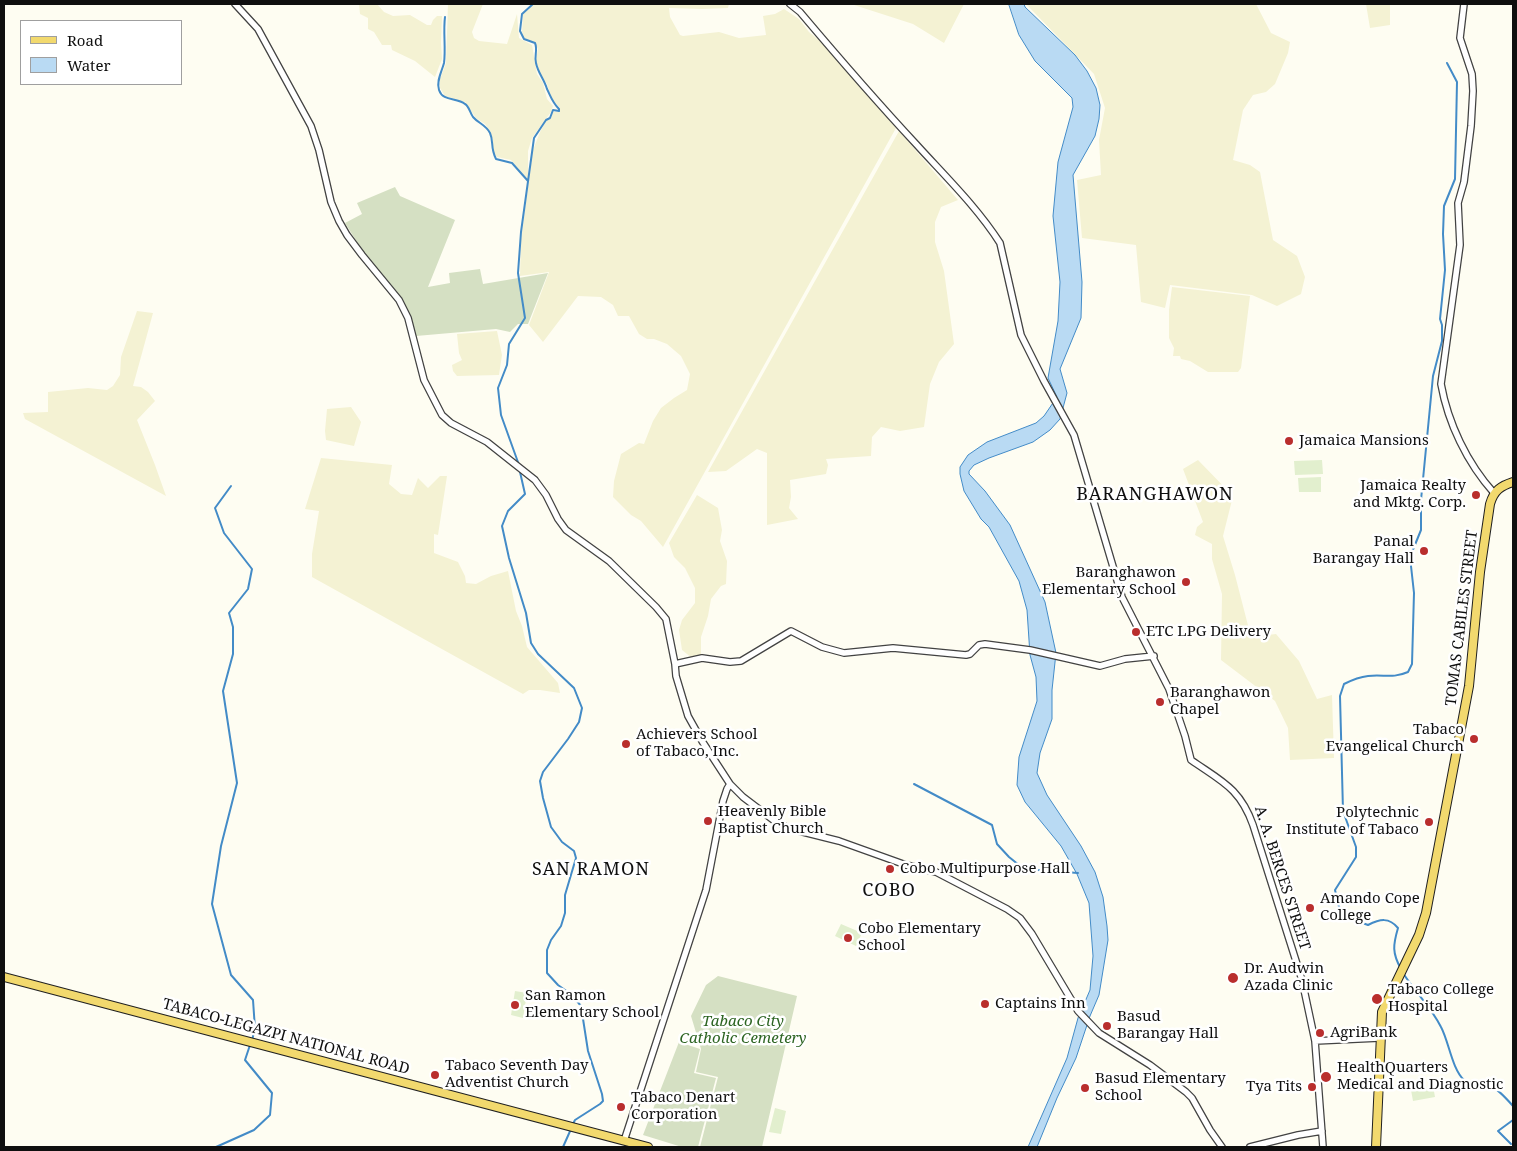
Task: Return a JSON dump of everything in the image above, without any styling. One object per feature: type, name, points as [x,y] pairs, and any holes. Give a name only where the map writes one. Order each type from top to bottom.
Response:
[{"type":"main road","points":[[1494,493],[1501,486],[1513,482]]},
{"type":"main road","name":"TOMAS CABILES STREET","points":[[1376,1147],[1382,1012],[1420,931],[1430,896],[1472,668],[1482,559],[1494,493]]},
{"type":"main road","name":"TABACO-LEGAZPI NATIONAL ROAD","points":[[4,977],[648,1147]]},
{"type":"street","points":[[235,4],[258,29],[311,126],[319,150],[331,202],[339,221],[362,255],[399,300],[408,318],[424,380],[442,415],[462,430],[487,442],[526,472],[540,487],[566,530],[609,561],[666,619],[676,676],[690,721],[730,784],[762,813],[783,825],[815,836],[839,841],[906,865],[936,872],[1007,909],[1020,918],[1032,934],[1078,1011],[1090,1025],[1108,1039],[1150,1065],[1186,1092],[1192,1098],[1222,1147]]},
{"type":"street","points":[[675,664],[702,658],[730,662],[741,661],[791,631],[822,647],[844,653],[893,648],[966,655],[970,654],[979,644],[985,644],[1030,650],[1100,666],[1154,656],[1122,597],[1079,450],[1064,416],[1021,335],[1000,243],[992,231],[800,12],[790,4]]},
{"type":"street","points":[[1464,4],[1460,38],[1472,74],[1472,100],[1464,182],[1458,203],[1460,245],[1442,384],[1444,399],[1455,432],[1483,481],[1494,493]]},
{"type":"street","name":"A. A. BERCES STREET","points":[[1154,656],[1169,689],[1191,760],[1228,786],[1247,808],[1302,980],[1315,1041],[1323,1147]]},
{"type":"street","points":[[624,1141],[706,890],[724,801],[730,784]]},
{"type":"street","points":[[1315,1041],[1380,1038]]},
{"type":"street","points":[[1250,1147],[1298,1134],[1322,1131]]},
{"type":"shaded area","points":[[359,4],[377,4],[384,12],[393,16],[410,15],[427,25],[431,25],[437,16],[442,16],[442,59],[435,77],[415,61],[392,50],[391,45],[382,45],[374,32],[368,29],[368,18],[360,14]]},
{"type":"shaded area","points":[[448,4],[483,4],[472,32],[474,38],[479,41],[507,44],[517,14],[519,38],[532,45],[537,74],[543,83],[547,99],[553,106],[551,112],[532,138],[528,151],[528,180],[511,160],[497,157],[492,150],[493,141],[490,131],[485,124],[476,118],[465,102],[445,96],[440,88],[440,79],[446,63]]},
{"type":"shaded area","points":[[535,4],[729,4],[728,8],[669,8],[670,17],[680,35],[683,36],[719,32],[739,38],[766,35],[763,16],[775,14],[784,9],[799,19],[809,32],[826,46],[896,128],[663,547],[641,521],[631,515],[613,497],[614,481],[621,454],[639,443],[644,444],[653,421],[661,408],[687,390],[690,374],[681,356],[667,344],[654,339],[647,339],[639,334],[629,316],[618,316],[613,305],[601,297],[578,296],[543,342],[529,325],[549,272],[520,276],[521,240],[533,150],[546,121],[551,118],[553,112],[559,112],[560,108],[551,98],[547,84],[540,75],[536,60],[538,49],[535,43],[524,38],[522,32],[523,14]]},
{"type":"shaded area","points":[[851,4],[964,4],[944,43],[913,24]]},
{"type":"shaded area","points":[[1026,4],[1256,4],[1271,33],[1290,42],[1288,53],[1275,84],[1266,92],[1253,95],[1243,110],[1233,160],[1250,165],[1260,172],[1273,240],[1297,256],[1305,277],[1301,294],[1277,306],[1252,295],[1170,285],[1165,308],[1141,302],[1136,245],[1082,238],[1077,180],[1101,175],[1099,140],[1105,108],[1094,74]]},
{"type":"shaded area","points":[[1366,4],[1390,4],[1390,25],[1370,28]]},
{"type":"shaded area","points":[[899,131],[958,200],[941,207],[935,222],[935,242],[944,271],[954,344],[939,362],[930,384],[924,427],[900,431],[881,427],[872,437],[871,456],[826,459],[828,465],[826,474],[790,480],[791,497],[789,508],[798,519],[767,525],[767,453],[757,449],[726,471],[708,472]]},
{"type":"shaded area","points":[[1172,287],[1250,296],[1241,368],[1238,372],[1208,372],[1190,361],[1181,359],[1180,356],[1173,356],[1174,348],[1169,338],[1169,310]]},
{"type":"shaded area","points":[[137,311],[153,313],[133,386],[141,387],[155,401],[137,420],[166,496],[25,419],[23,413],[48,412],[48,392],[88,388],[107,390],[113,386],[120,375],[121,357]]},
{"type":"shaded area","points":[[497,331],[502,355],[499,375],[457,376],[453,371],[452,365],[462,360],[459,353],[457,334]]},
{"type":"shaded area","points":[[351,407],[361,422],[354,446],[326,440],[327,409]]},
{"type":"shaded area","points":[[321,458],[392,465],[389,484],[401,494],[412,495],[418,478],[428,488],[440,476],[447,476],[438,535],[434,534],[434,553],[458,562],[465,576],[466,583],[476,584],[491,576],[508,571],[516,611],[527,647],[558,683],[560,693],[529,690],[523,694],[312,577],[312,554],[319,511],[305,509]]},
{"type":"shaded area","points":[[1198,460],[1233,496],[1223,536],[1251,637],[1276,634],[1299,661],[1317,699],[1332,695],[1334,758],[1290,760],[1288,728],[1275,701],[1221,660],[1222,594],[1212,559],[1212,544],[1195,535],[1197,527],[1203,522],[1183,469]]},
{"type":"shaded area","points":[[697,495],[718,508],[722,530],[720,541],[727,561],[726,584],[721,586],[711,599],[701,637],[701,656],[692,658],[682,650],[679,630],[682,620],[695,603],[695,588],[685,568],[674,557],[669,543]]},
{"type":"green space","points":[[395,187],[400,196],[455,220],[428,287],[450,283],[449,273],[480,269],[483,284],[548,273],[528,324],[518,324],[510,332],[496,329],[416,336],[410,315],[402,298],[364,253],[345,223],[362,214],[357,203]]},
{"type":"green space","points":[[1322,460],[1323,474],[1295,475],[1294,461]]},
{"type":"green space","points":[[1321,477],[1321,492],[1299,492],[1298,478]]},
{"type":"green space","points":[[841,924],[862,933],[856,946],[835,936]]},
{"type":"green space","name":"Tabaco City Catholic Cemetery","points":[[718,976],[797,996],[762,1147],[700,1147],[718,1077],[696,1072],[701,1049],[691,1016],[706,985]]},
{"type":"green space","points":[[515,991],[527,993],[523,1018],[511,1015]]},
{"type":"green space","points":[[679,1042],[700,1049],[694,1073],[716,1078],[698,1147],[682,1147],[643,1135]]},
{"type":"green space","points":[[1433,1086],[1435,1097],[1413,1101],[1411,1090]]},
{"type":"green space","points":[[775,1108],[786,1111],[781,1134],[769,1132]]},
{"type":"water","points":[[1009,4],[1024,4],[1075,55],[1087,71],[1096,88],[1100,105],[1095,136],[1073,175],[1082,282],[1081,318],[1060,369],[1067,393],[1060,419],[1050,430],[1033,442],[989,458],[974,465],[969,471],[969,474],[985,491],[1010,525],[1045,602],[1056,653],[1052,690],[1052,719],[1040,753],[1037,773],[1047,795],[1081,846],[1095,872],[1103,897],[1107,926],[1108,940],[1099,995],[1076,1058],[1037,1147],[1028,1147],[1067,1058],[1078,1018],[1090,990],[1093,956],[1089,903],[1077,874],[1061,846],[1025,802],[1017,785],[1019,757],[1037,701],[1036,677],[1030,655],[1027,610],[1019,581],[989,527],[981,519],[964,491],[960,467],[968,455],[987,442],[1036,423],[1044,416],[1057,397],[1048,378],[1058,321],[1060,282],[1053,216],[1058,162],[1073,107],[1072,98],[1035,61],[1019,35]]},
{"type":"waterway","points":[[519,465],[501,415],[498,388],[507,365],[509,344],[525,318],[518,273],[521,232],[534,138],[546,120],[550,118],[553,110],[559,111],[537,67],[535,43],[524,39],[520,31],[522,14],[533,4]]},
{"type":"waterway","points":[[445,17],[445,57],[438,87],[441,94],[466,105],[473,117],[490,133],[496,159],[512,163],[528,181]]},
{"type":"waterway","points":[[1401,969],[1394,949],[1398,928],[1395,924],[1384,920],[1368,925],[1357,921],[1339,907],[1335,890],[1356,857],[1356,847],[1343,811],[1340,696],[1344,684],[1350,681],[1368,676],[1402,674],[1408,672],[1412,664],[1414,593],[1410,557],[1421,530],[1421,500],[1433,376],[1442,341],[1440,319],[1445,270],[1444,206],[1455,179],[1457,82],[1447,63]]},
{"type":"waterway","points":[[520,472],[525,494],[508,511],[502,526],[509,558],[526,613],[531,643],[538,654],[574,688],[582,708],[579,722],[543,772],[540,781],[551,827],[562,842],[574,851],[576,858],[565,895],[565,913],[561,926],[551,940],[547,950],[547,973],[558,985],[572,995],[581,1006],[588,1051],[603,1101],[575,1120],[573,1124]]},
{"type":"waterway","points":[[231,486],[215,508],[224,533],[252,569],[248,589],[229,613],[233,627],[233,654],[223,691],[237,783],[221,846],[212,904],[231,975],[253,1000],[255,1029],[252,1040]]},
{"type":"waterway","points":[[914,784],[992,825],[997,844],[1024,869],[1078,873]]},
{"type":"waterway","points":[[1403,973],[1437,1020],[1444,1033],[1456,1069],[1464,1080],[1481,1082],[1492,1086],[1513,1106]]},
{"type":"waterway","points":[[216,1147],[254,1130],[270,1115],[272,1093],[245,1060],[250,1045]]},
{"type":"waterway","points":[[1511,1144],[1498,1131],[1513,1120]]},
{"type":"waterway","points":[[563,1147],[571,1129]]},
{"type":"place","name":"Jamaica Mansions","points":[[1289,441]]},
{"type":"place","name":"Jamaica Realty and Mktg. Corp.","points":[[1476,495]]},
{"type":"place","name":"Panal Barangay Hall","points":[[1424,551]]},
{"type":"place","name":"Baranghawon Elementary School","points":[[1186,582]]},
{"type":"place","name":"ETC LPG Delivery","points":[[1136,632]]},
{"type":"place","name":"Baranghawon Chapel","points":[[1160,702]]},
{"type":"place","name":"Tabaco Evangelical Church","points":[[1474,739]]},
{"type":"place","name":"Achievers School of Tabaco, Inc.","points":[[626,744]]},
{"type":"place","name":"Heavenly Bible Baptist Church","points":[[708,821]]},
{"type":"place","name":"Polytechnic Institute of Tabaco","points":[[1429,822]]},
{"type":"place","name":"Cobo Multipurpose Hall","points":[[890,869]]},
{"type":"place","name":"Amando Cope College","points":[[1310,908]]},
{"type":"place","name":"Cobo Elementary School","points":[[848,938]]},
{"type":"place","name":"Dr. Audwin Azada Clinic","points":[[1233,978]]},
{"type":"place","name":"Tabaco College Hospital","points":[[1377,999]]},
{"type":"place","name":"Captains Inn","points":[[985,1004]]},
{"type":"place","name":"San Ramon Elementary School","points":[[515,1005]]},
{"type":"place","name":"Basud Barangay Hall","points":[[1107,1026]]},
{"type":"place","name":"AgriBank","points":[[1320,1033]]},
{"type":"place","name":"Tabaco Seventh Day Adventist Church","points":[[435,1075]]},
{"type":"place","name":"HealthQuarters Medical and Diagnostic","points":[[1326,1077]]},
{"type":"place","name":"Tya Tits","points":[[1312,1087]]},
{"type":"place","name":"Basud Elementary School","points":[[1085,1088]]},
{"type":"place","name":"Tabaco Denart Corporation","points":[[621,1107]]},
{"type":"district","name":"BARANGHAWON","points":[[1155,495]]},
{"type":"district","name":"SAN RAMON","points":[[591,870]]},
{"type":"district","name":"COBO","points":[[889,891]]}]
